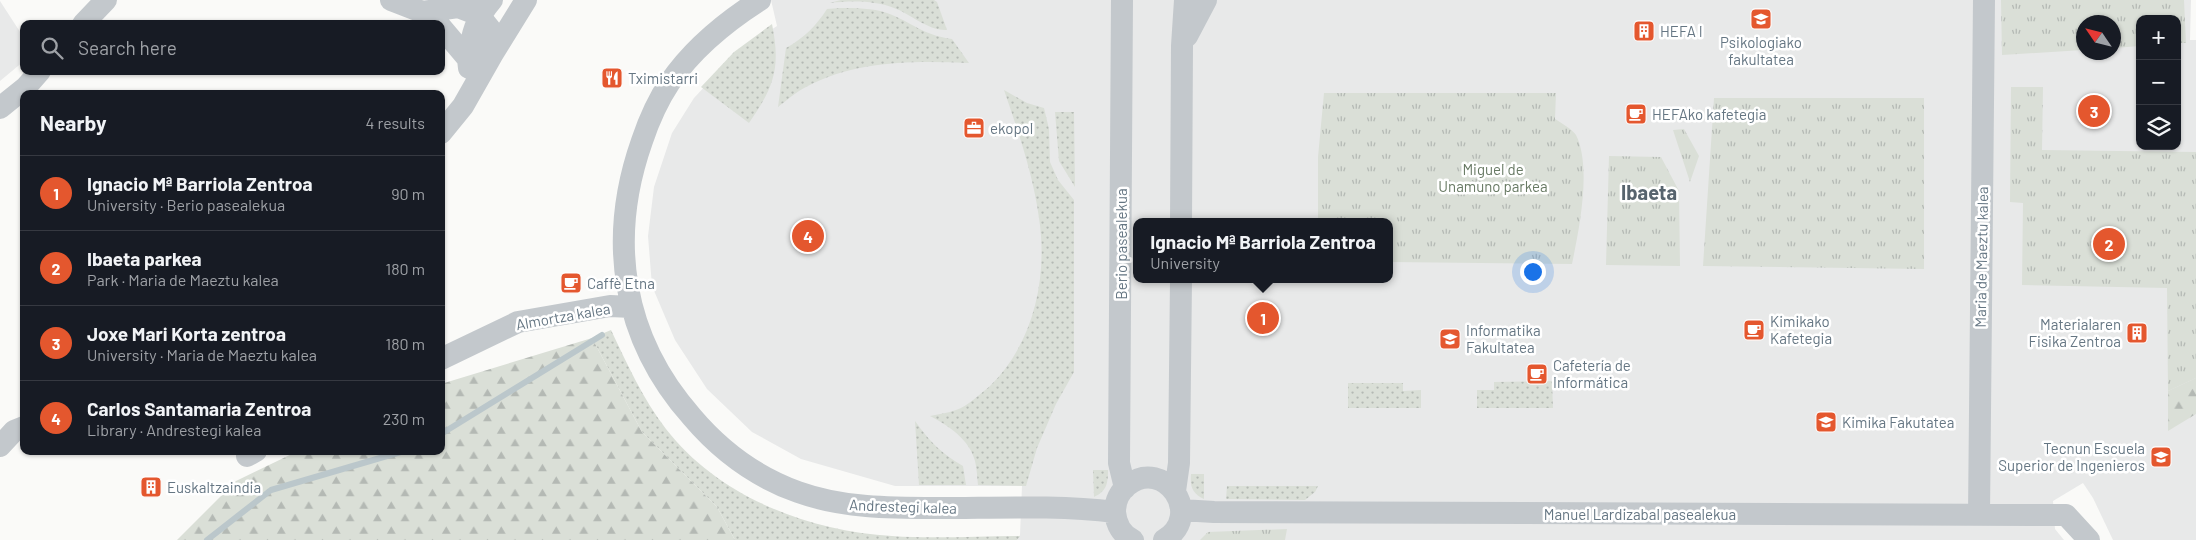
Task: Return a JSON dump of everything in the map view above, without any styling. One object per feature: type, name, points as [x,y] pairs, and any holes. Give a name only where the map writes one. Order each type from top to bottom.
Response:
[{"type":"street","points":[[87,20],[106,0]]},
{"type":"street","points":[[391,0],[429,18],[477,5]]},
{"type":"street","points":[[445,128],[463,106],[526,0]]},
{"type":"street","name":"Andrestegi kalea","points":[[760,0],[696,51],[671,81],[650,120],[630,176],[625,207],[623,241],[626,280],[640,336],[674,397],[702,430],[731,456],[764,477],[797,492],[827,500],[860,506],[906,508],[1084,509],[1115,512]]},
{"type":"street","name":"Berio pasealekua","points":[[1122,0],[1120,463],[1125,488]]},
{"type":"street","points":[[1181,218],[1182,46],[1185,0]]},
{"type":"street","points":[[1182,46],[1206,0]]},
{"type":"street","name":"Maria de Maeztu kalea","points":[[1979,515],[1984,0]]},
{"type":"street","points":[[477,5],[491,30],[492,55]]},
{"type":"street","points":[[463,106],[470,77],[468,59],[477,5]]},
{"type":"street","points":[[445,32],[468,59]]},
{"type":"street","points":[[468,59],[492,55]]},
{"type":"street","points":[[22,90],[36,75]]},
{"type":"street","points":[[0,108],[20,92]]},
{"type":"street","points":[[1164,540],[1169,537],[1178,525],[1181,283]]},
{"type":"street","name":"Almortza kalea","points":[[445,358],[518,322],[610,306],[632,307]]},
{"type":"street","points":[[0,446],[14,432],[20,429]]},
{"type":"street","points":[[1133,540],[1122,531],[1117,522],[1115,512],[1118,499],[1125,488],[1141,478],[1151,478],[1168,484],[1178,500]]},
{"type":"street","name":"Manuel Lardizabal pasealekua","points":[[1178,500],[1214,512],[2066,515],[2089,540]]},
{"type":"shaded area","points":[[771,0],[2191,0],[2190,40],[2196,40],[2196,540],[2113,540],[2093,498],[2083,483],[2053,501],[2055,529],[2064,540],[1017,540],[1020,535],[1022,486],[895,486],[801,459],[752,432],[707,389],[675,340],[652,286],[648,236],[654,187],[672,133],[694,98],[735,54],[777,26]]},
{"type":"shaded area","points":[[0,1],[20,32],[20,64],[0,81]]},
{"type":"green space","points":[[841,0],[934,0],[937,2],[947,30],[933,28],[886,5],[870,2],[829,3]]},
{"type":"green space","points":[[2001,0],[2184,0],[2186,43],[2181,43],[2181,15],[2136,15],[2136,46],[2121,47],[2121,15],[2076,15],[2076,50],[2002,55]]},
{"type":"green space","points":[[827,9],[881,11],[933,35],[952,39],[969,63],[927,62],[865,67],[825,78],[806,87],[778,107],[786,48],[809,31]]},
{"type":"green space","points":[[772,24],[776,53],[773,76],[764,99],[749,123],[701,87],[734,52]]},
{"type":"green space","points":[[2011,87],[2043,87],[2042,150],[2196,152],[2196,378],[2168,391],[2167,288],[2022,285],[2023,203],[2010,202]]},
{"type":"green space","points":[[1004,90],[1027,103],[1044,108],[1049,129],[1050,162],[1058,180],[1074,200],[1074,372],[1056,404],[1037,448],[1026,486],[978,485],[975,461],[968,446],[951,429],[930,416],[950,412],[965,406],[990,386],[1005,369],[1027,330],[1039,286],[1041,240],[1039,218],[1029,169]]},
{"type":"green space","name":"Miguel de Unamuno parkea","points":[[1324,93],[1556,93],[1555,119],[1576,135],[1581,148],[1583,164],[1583,199],[1572,264],[1393,262],[1393,218],[1318,218],[1318,157]]},
{"type":"green space","points":[[1714,98],[1924,98],[1924,269],[1703,266]]},
{"type":"green space","points":[[1055,112],[1074,112],[1075,187],[1059,161]]},
{"type":"green space","points":[[1684,129],[1699,156],[1690,182],[1673,130]]},
{"type":"green space","points":[[1609,156],[1661,157],[1679,191],[1680,266],[1606,265]]},
{"type":"green space","points":[[611,330],[629,368],[658,418],[687,453],[712,474],[767,506],[829,527],[860,533],[924,537],[1020,536],[1017,540],[735,540],[717,507],[642,432],[592,338]]},
{"type":"green space","points":[[592,338],[642,432],[717,507],[735,540],[177,540],[236,481],[290,455],[445,455],[445,383]]},
{"type":"green space","points":[[2196,378],[2196,414],[2168,431],[2168,391]]},
{"type":"green space","points":[[1552,381],[1553,408],[1477,408],[1477,390],[1494,390],[1494,382]]},
{"type":"green space","points":[[1348,383],[1403,383],[1403,391],[1421,390],[1421,408],[1348,408]]},
{"type":"green space","points":[[915,421],[936,447],[963,466],[966,485],[919,485]]},
{"type":"green space","points":[[1093,470],[1108,470],[1106,486],[1102,492],[1094,497]]},
{"type":"green space","points":[[1191,474],[1204,474],[1204,499],[1193,489]]},
{"type":"green space","points":[[1227,486],[1318,486],[1315,492],[1305,500],[1226,499]]},
{"type":"green space","points":[[1287,529],[1285,540],[1200,540],[1208,532]]},
{"type":"waterway","points":[[445,432],[602,335]]},
{"type":"waterway","points":[[207,540],[271,490],[390,455]]},
{"type":"place","name":"Psikologiako fakultatea","points":[[1761,19]]},
{"type":"place","name":"HEFA I","points":[[1644,31]]},
{"type":"place","name":"Tximistarri","points":[[612,78]]},
{"type":"place","name":"Joxe Mari Korta zentroa","points":[[2094,111]]},
{"type":"place","name":"HEFAko kafetegia","points":[[1636,114]]},
{"type":"place","name":"ekopol","points":[[974,128]]},
{"type":"place","name":"Carlos Santamaria Zentroa","points":[[808,236]]},
{"type":"place","name":"Ibaeta parkea","points":[[2109,244]]},
{"type":"place","name":"Caffè Etna","points":[[571,283]]},
{"type":"place","name":"Ignacio Mª Barriola Zentroa","points":[[1263,318]]},
{"type":"place","name":"Kimikako Kafetegia","points":[[1754,330]]},
{"type":"place","name":"Materialaren Fisika Zentroa","points":[[2137,333]]},
{"type":"place","name":"Informatika Fakultatea","points":[[1450,339]]},
{"type":"place","name":"Cafetería de Informática","points":[[1537,374]]},
{"type":"place","name":"Kimika Fakutatea","points":[[1826,422]]},
{"type":"place","name":"Tecnun Escuela Superior de Ingenieros","points":[[2161,457]]},
{"type":"place","name":"Euskaltzaindia","points":[[151,487]]},
{"type":"district","name":"Ibaeta","points":[[1649,192]]}]
